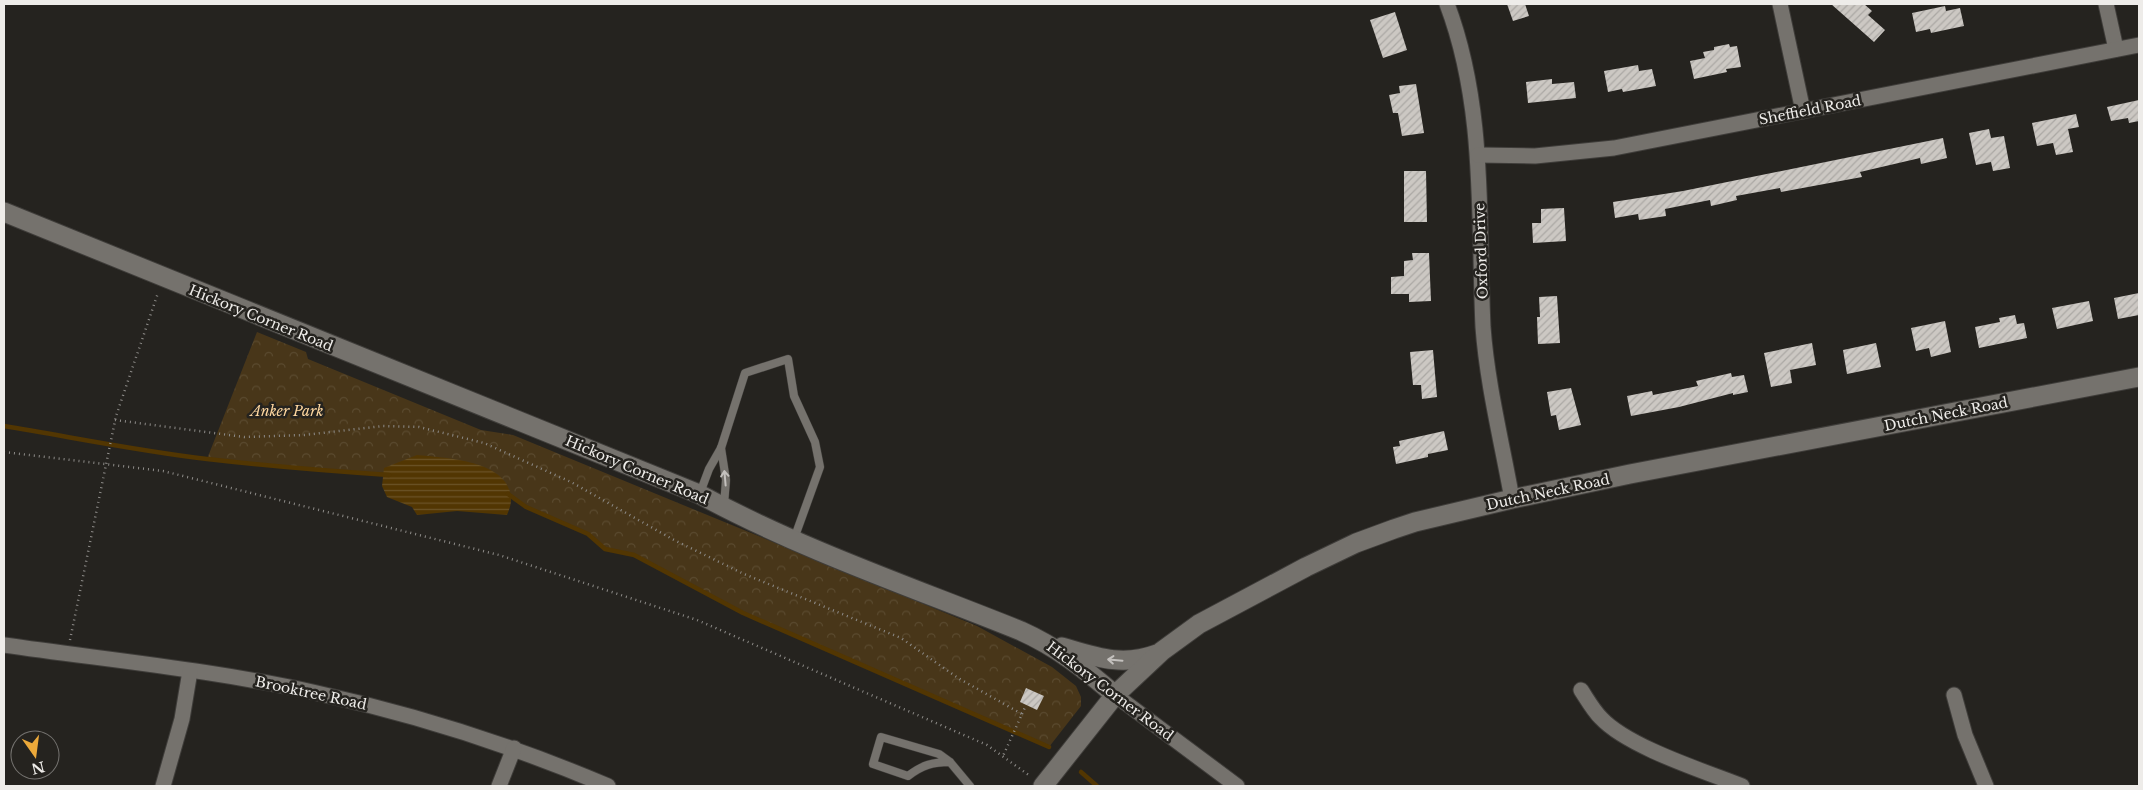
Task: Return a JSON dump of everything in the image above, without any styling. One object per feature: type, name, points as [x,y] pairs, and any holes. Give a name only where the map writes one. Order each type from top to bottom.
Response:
[{"type":"street","name":"Oxford Drive","points":[[1447,4],[1473,110],[1478,155],[1484,328],[1488,365],[1512,499]]},
{"type":"street","points":[[1780,4],[1803,111]]},
{"type":"street","points":[[2106,4],[2116,49]]},
{"type":"street","name":"Sheffield Road","points":[[1478,155],[1535,156],[1614,148],[2139,44]]},
{"type":"street","name":"Hickory Corner Road","points":[[4,212],[699,494],[724,508],[794,539],[1044,641],[1070,658],[1115,695],[1237,786]]},
{"type":"street","name":"Dutch Neck Road","points":[[1043,786],[1115,695],[1162,651],[1199,624],[1356,543],[1415,522],[1639,472],[2139,377]]},
{"type":"street","points":[[1044,641],[1111,661],[1146,658],[1162,651]]},
{"type":"street","name":"Brooktree Road","points":[[4,645],[190,671],[307,691],[370,705],[450,727],[514,748],[608,786]]},
{"type":"street","points":[[163,786],[182,718],[190,671]]},
{"type":"street","points":[[1581,690],[1601,718],[1622,733],[1657,752],[1742,786]]},
{"type":"street","points":[[1954,695],[1965,736],[1986,786]]},
{"type":"street","points":[[499,786],[514,748]]},
{"type":"lane","points":[[699,494],[709,469],[721,448],[745,372],[788,359],[794,396],[815,442],[820,467],[794,539]]},
{"type":"lane","points":[[721,448],[726,480],[724,508]]},
{"type":"lane","points":[[950,762],[934,762],[919,766],[908,776],[873,764],[881,737],[939,754],[950,762],[970,786]]},
{"type":"path","points":[[67,654],[112,430],[142,335],[164,278]]},
{"type":"path","points":[[115,420],[244,437],[304,435],[383,426],[419,427],[484,444],[571,482],[674,540],[744,574],[901,638],[958,678],[1022,714]]},
{"type":"path","points":[[4,452],[163,471],[518,561],[697,620],[988,746],[1043,786]]},
{"type":"path","points":[[1003,756],[1026,705]]},
{"type":"green space","name":"Anker Park","points":[[257,332],[306,352],[308,359],[481,430],[513,435],[977,626],[1052,667],[1076,686],[1081,697],[1081,706],[1049,747],[1045,746],[939,700],[882,672],[833,653],[743,613],[634,555],[605,549],[588,534],[526,507],[491,482],[310,470],[207,459]]},
{"type":"shaded area","points":[[417,455],[459,460],[489,469],[500,477],[508,487],[511,500],[507,515],[457,511],[417,515],[412,507],[387,497],[382,486],[384,468]]},
{"type":"building","points":[[1507,4],[1525,4],[1529,16],[1513,21]]},
{"type":"building","points":[[1831,4],[1864,4],[1872,11],[1868,15],[1885,30],[1874,42]]},
{"type":"building","points":[[1945,6],[1946,11],[1960,8],[1964,26],[1931,33],[1930,29],[1916,32],[1912,13]]},
{"type":"building","points":[[1395,12],[1407,50],[1383,58],[1370,20]]},
{"type":"building","points":[[1729,44],[1730,47],[1737,46],[1741,67],[1726,69],[1727,72],[1694,79],[1690,61],[1705,58],[1703,52],[1714,50],[1714,47]]},
{"type":"building","points":[[1638,65],[1639,71],[1652,69],[1656,86],[1623,92],[1622,89],[1608,92],[1604,71]]},
{"type":"building","points":[[1552,79],[1552,84],[1574,82],[1576,98],[1528,103],[1526,82]]},
{"type":"building","points":[[1416,84],[1424,133],[1402,136],[1398,113],[1393,113],[1389,95],[1400,93],[1399,86]]},
{"type":"building","points":[[2139,100],[2139,121],[2129,123],[2128,118],[2111,121],[2107,107]]},
{"type":"building","points":[[2076,114],[2079,127],[2068,129],[2073,152],[2056,155],[2053,143],[2037,146],[2032,123]]},
{"type":"building","points":[[1989,129],[1991,138],[2004,136],[2010,168],[1993,171],[1991,162],[1976,165],[1969,133]]},
{"type":"building","points":[[1943,138],[1947,158],[1921,164],[1920,158],[1860,172],[1862,177],[1781,192],[1780,188],[1736,196],[1737,200],[1711,206],[1710,200],[1665,209],[1666,216],[1639,220],[1638,214],[1615,218],[1613,202],[1683,191]]},
{"type":"building","points":[[1404,171],[1426,171],[1427,222],[1404,222]]},
{"type":"building","points":[[1564,208],[1566,241],[1533,243],[1532,223],[1541,223],[1541,209]]},
{"type":"building","points":[[1412,253],[1429,253],[1431,301],[1409,302],[1409,294],[1391,294],[1391,277],[1404,276],[1404,261],[1413,260]]},
{"type":"building","points":[[2139,293],[2139,315],[2118,319],[2114,298]]},
{"type":"building","points":[[1557,296],[1560,343],[1538,344],[1537,317],[1540,317],[1539,297]]},
{"type":"building","points":[[2089,301],[2093,321],[2057,329],[2052,308]]},
{"type":"building","points":[[2015,315],[2017,324],[2024,323],[2027,338],[1979,348],[1975,327],[2000,322],[1999,318]]},
{"type":"building","points":[[1945,321],[1951,352],[1931,357],[1929,348],[1916,351],[1911,328]]},
{"type":"building","points":[[1812,343],[1816,365],[1790,370],[1792,383],[1771,387],[1764,353]]},
{"type":"building","points":[[1876,343],[1881,367],[1847,374],[1843,350]]},
{"type":"building","points":[[1433,350],[1437,397],[1422,399],[1421,385],[1413,385],[1410,352]]},
{"type":"building","points":[[1731,373],[1732,377],[1744,375],[1748,392],[1733,395],[1733,393],[1679,407],[1631,416],[1627,396],[1652,391],[1653,395],[1698,386],[1696,381]]},
{"type":"building","points":[[1571,388],[1581,425],[1559,430],[1556,415],[1551,416],[1547,392]]},
{"type":"building","points":[[1444,431],[1448,450],[1428,454],[1428,457],[1396,464],[1393,447],[1400,446],[1399,441]]},
{"type":"building","points":[[1026,688],[1044,696],[1037,710],[1020,702]]},
{"type":"waterway","points":[[4,426],[182,456],[389,475]]},
{"type":"waterway","points":[[508,494],[526,507],[588,534],[605,549],[634,555],[743,613],[1049,747]]},
{"type":"waterway","points":[[1081,772],[1097,786]]}]
